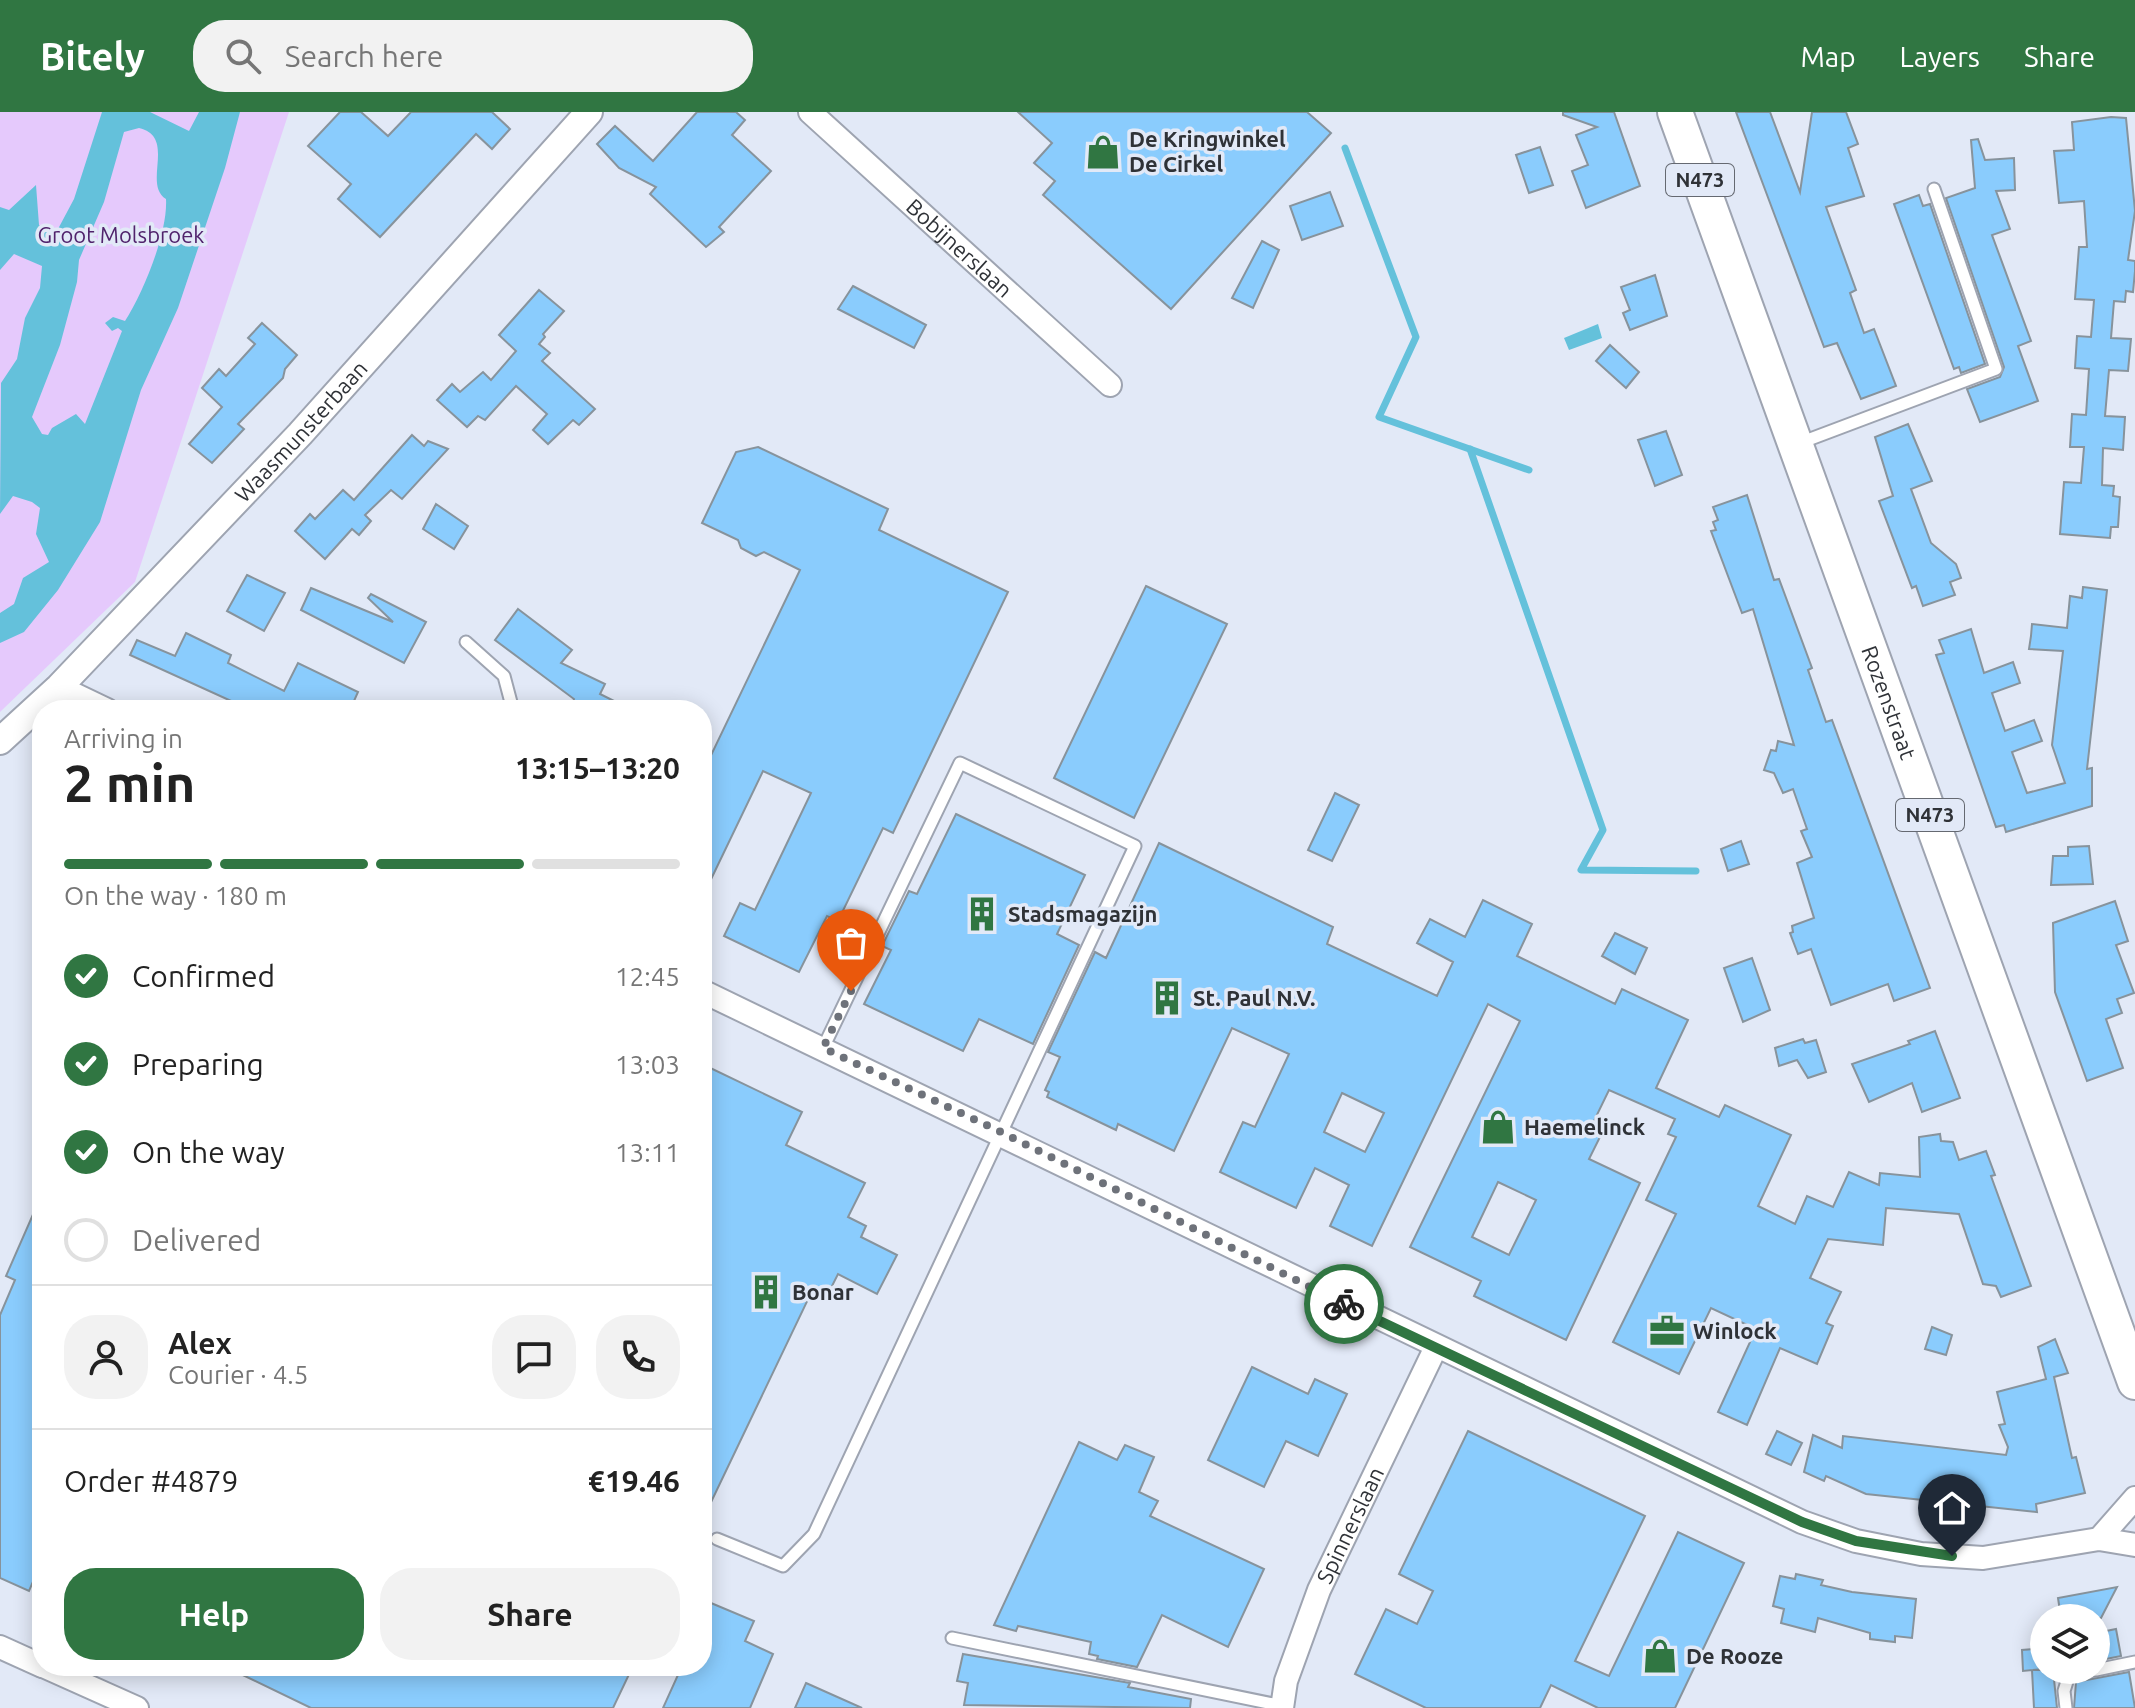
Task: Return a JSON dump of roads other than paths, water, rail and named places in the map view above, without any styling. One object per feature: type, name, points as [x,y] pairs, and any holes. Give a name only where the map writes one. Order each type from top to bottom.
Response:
[{"type":"main road","name":"Rozenstraat","points":[[1675,112],[2135,1382]]},
{"type":"street","name":"Waasmunsterbaan","points":[[45,700],[300,434],[589,112]]},
{"type":"street","name":"Bobijnerslaan","points":[[810,112],[1110,385]]},
{"type":"street","points":[[59,687],[86,700]]},
{"type":"street","name":"Waasmunsterbaan","points":[[0,741],[32,712]]},
{"type":"street","points":[[712,996],[999,1131],[1435,1349],[1802,1522],[1856,1541],[1921,1554],[1983,1558],[2099,1539],[2135,1545]]},
{"type":"street","name":"Spinnerslaan","points":[[1283,1707],[1286,1681],[1319,1590],[1435,1349]]},
{"type":"street","points":[[2099,1539],[2135,1498]]},
{"type":"street","points":[[0,1647],[32,1661]]},
{"type":"street","points":[[65,1676],[137,1708]]},
{"type":"lane","points":[[1795,445],[1996,369],[1934,189]]},
{"type":"lane","points":[[466,642],[504,676],[510,700]]},
{"type":"lane","points":[[717,1539],[783,1566],[814,1534],[999,1131],[1135,846],[960,763],[823,1048]]},
{"type":"lane","points":[[952,1638],[1283,1707]]},
{"type":"lane","points":[[2110,1667],[2135,1662]]},
{"type":"lane","points":[[2066,1684],[2066,1708]]},
{"type":"water","points":[[102,112],[150,112],[189,131],[199,112],[240,112],[225,168],[178,308],[141,390],[100,522],[58,590],[24,632],[0,643],[0,613],[14,604],[23,578],[49,562],[36,534],[40,508],[13,496],[0,514],[1,383],[17,359],[25,318],[40,288],[42,266],[14,254],[0,270],[0,207],[9,210],[36,185],[39,225],[45,230],[58,229],[74,199]],"holes":[[[139,128],[150,133],[158,150],[157,183],[166,199],[163,228],[153,262],[125,321],[113,317],[105,323],[112,331],[118,328],[122,331],[85,424],[76,414],[52,428],[48,435],[42,434],[32,417],[60,345],[77,282],[79,260],[104,202],[124,132]]]},
{"type":"water","points":[[1598,324],[1602,338],[1569,350],[1564,338]]},
{"type":"waterway","points":[[1345,148],[1416,337],[1379,417],[1529,470]]},
{"type":"waterway","points":[[1470,449],[1603,830],[1581,870],[1696,871]]},
{"type":"place","name":"De Kringwinkel De Cirkel","points":[[1103,152]]},
{"type":"place","name":"Stadsmagazijn","points":[[982,914]]},
{"type":"place","name":"St. Paul N.V.","points":[[1167,998]]},
{"type":"place","name":"Haemelinck","points":[[1498,1127]]},
{"type":"place","name":"Bonar","points":[[766,1292]]},
{"type":"place","name":"Winlock","points":[[1667,1331]]},
{"type":"place","name":"De Rooze","points":[[1660,1656]]},
{"type":"park label","name":"Groot Molsbroek","points":[[121,235]]}]
